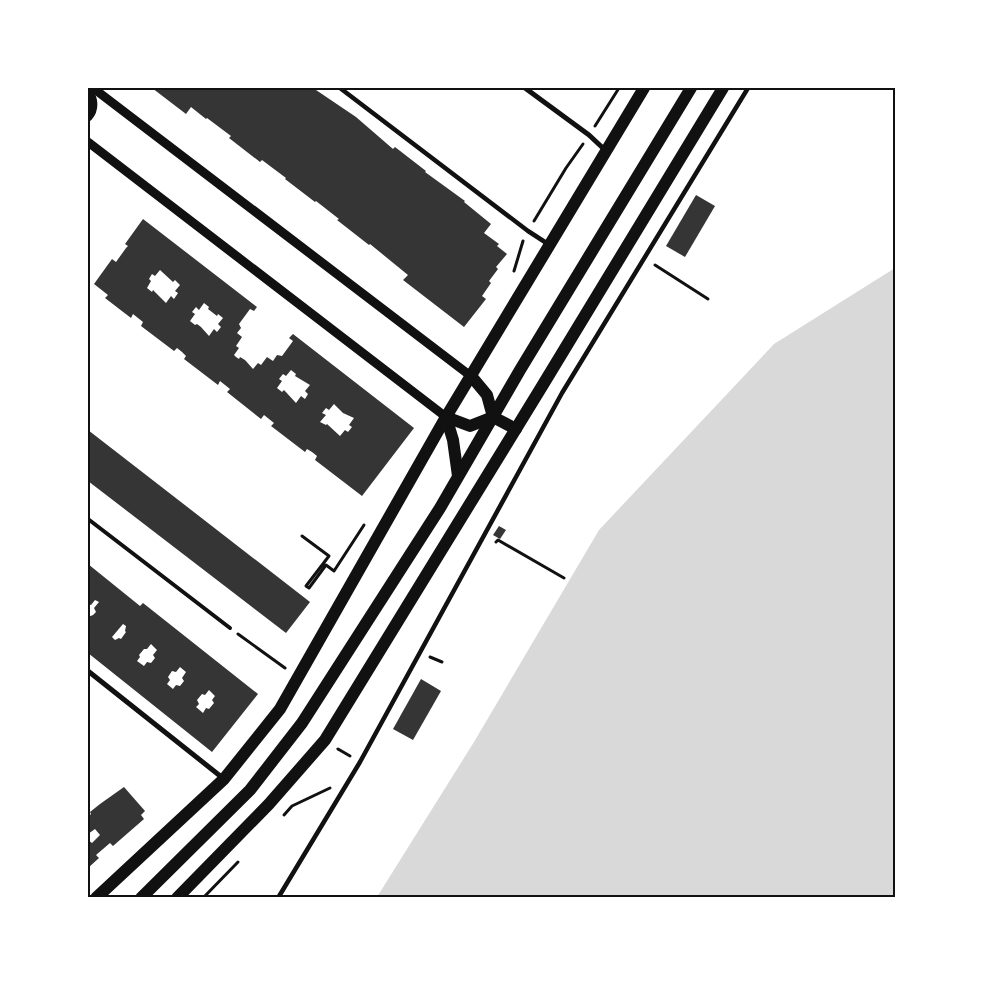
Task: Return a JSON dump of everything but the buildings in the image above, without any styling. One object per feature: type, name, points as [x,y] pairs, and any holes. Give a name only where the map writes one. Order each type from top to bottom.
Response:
[{"type":"main road","points":[[96,898],[224,779],[280,709],[446,417],[472,377],[605,150],[644,88]]},
{"type":"main road","points":[[141,898],[250,790],[302,723],[440,508],[691,88]]},
{"type":"main road","points":[[177,898],[269,804],[325,740],[722,88]]},
{"type":"main road","points":[[472,377],[487,395],[493,417],[516,429]]},
{"type":"main road","points":[[446,417],[470,426],[493,417]]},
{"type":"main road","points":[[446,417],[453,440],[458,476]]},
{"type":"street","points":[[340,88],[528,231],[550,244]]},
{"type":"street","points":[[525,88],[589,135],[605,150]]},
{"type":"street","points":[[278,898],[360,762],[562,394],[748,88]]},
{"type":"street","points":[[88,117],[94,104],[90,89]]},
{"type":"street","points":[[90,89],[472,377]]},
{"type":"street","points":[[88,142],[446,417]]},
{"type":"street","points":[[88,671],[224,779]]},
{"type":"lane","points":[[88,519],[230,628]]},
{"type":"path","points":[[651,271],[655,264],[708,298]]},
{"type":"path","points":[[302,536],[329,556],[306,586],[308,588],[326,565],[334,572]]},
{"type":"path","points":[[484,536],[495,544],[498,540],[564,578]]},
{"type":"path","points":[[230,628],[279,663]]},
{"type":"shaded area","points":[[895,268],[895,897],[377,897],[474,742],[599,530],[774,344]]}]
